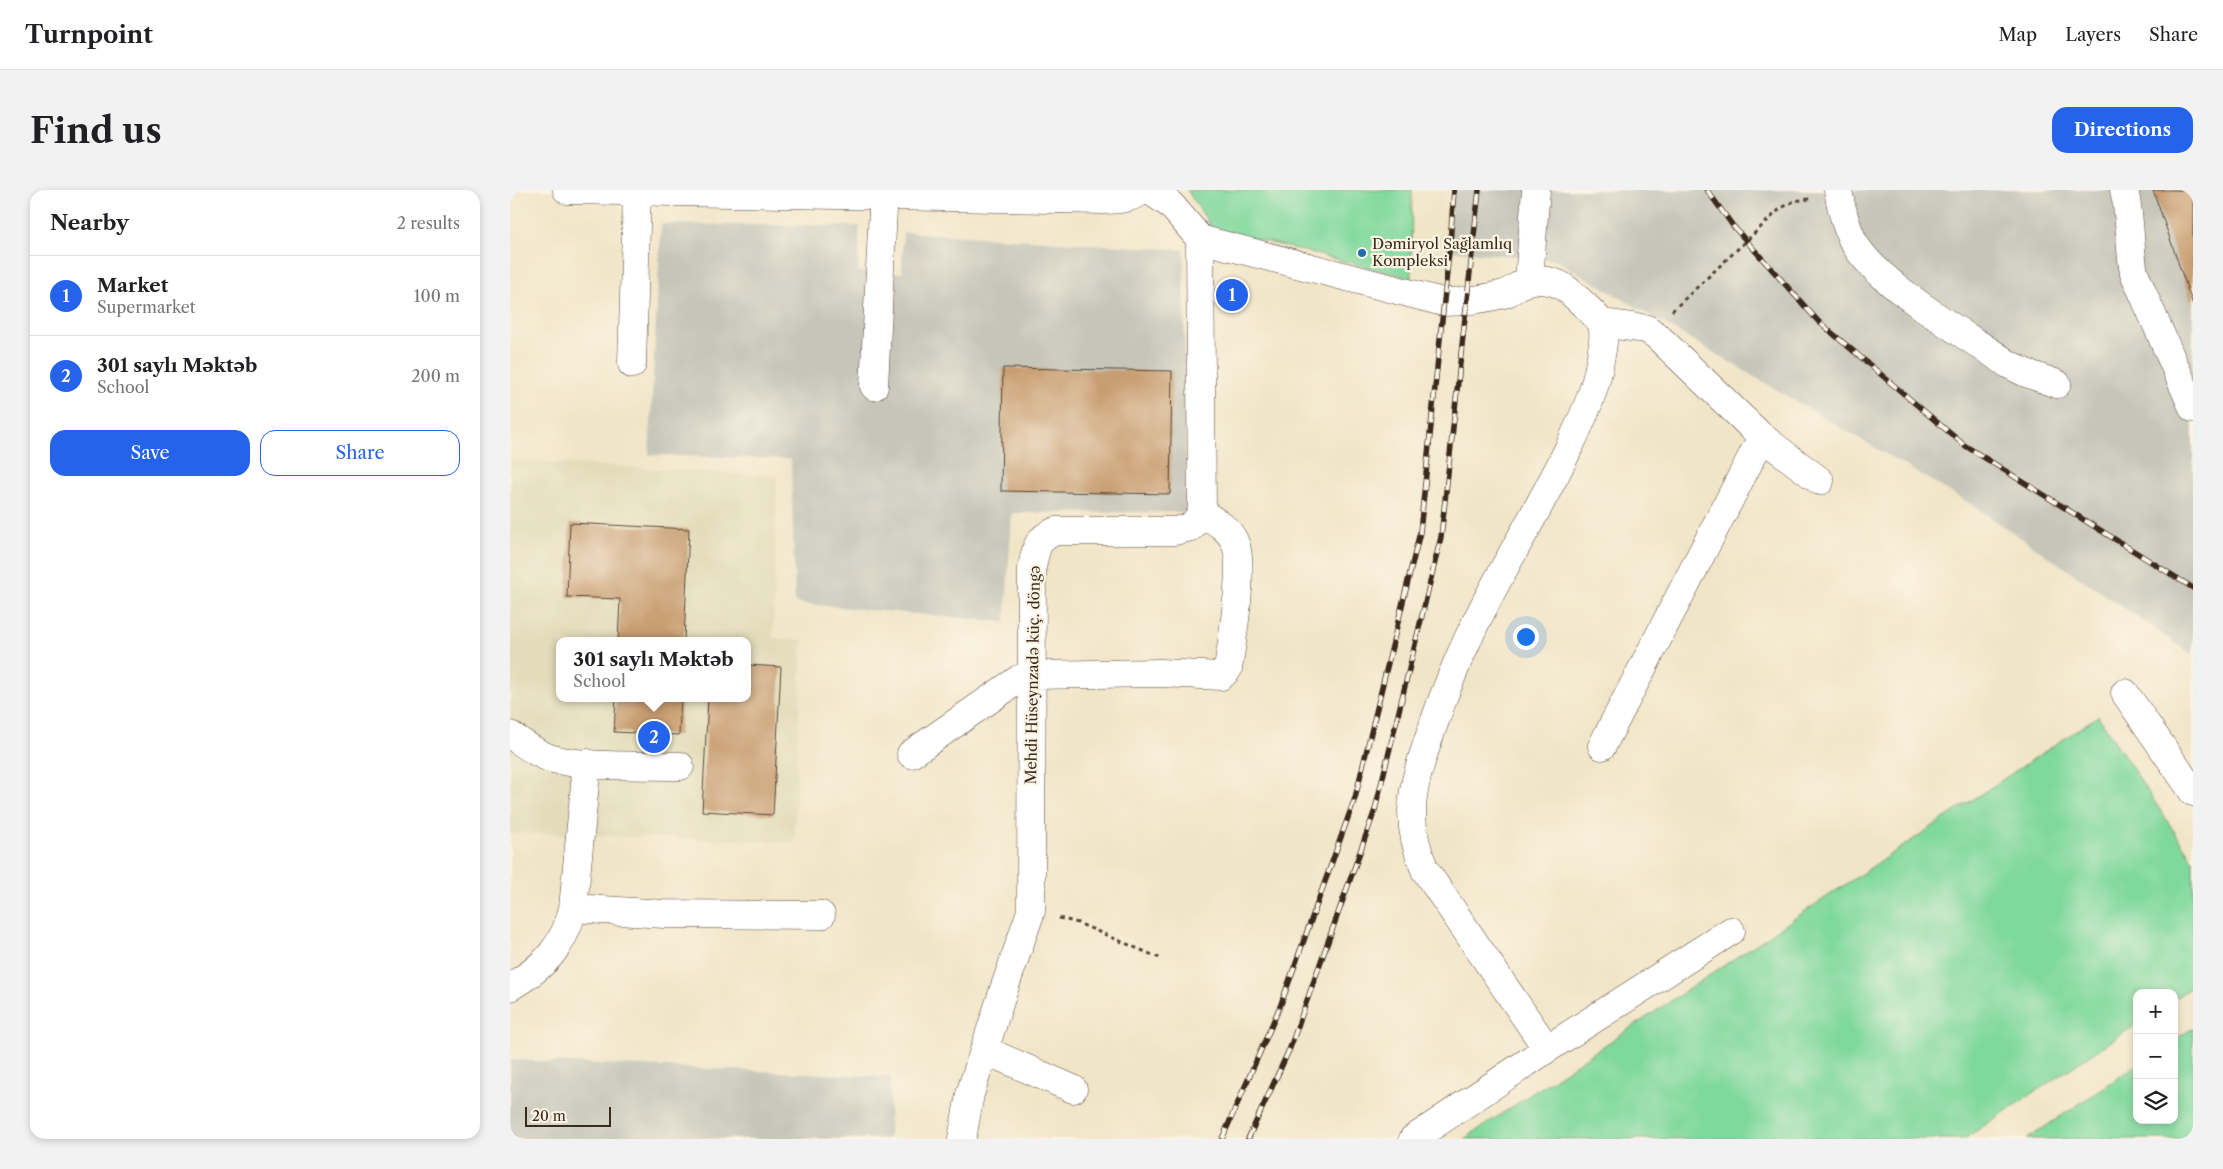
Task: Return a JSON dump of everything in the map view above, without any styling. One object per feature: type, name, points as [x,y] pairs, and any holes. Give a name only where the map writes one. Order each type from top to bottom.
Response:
[{"type":"street","points":[[567,190],[884,193],[1112,200],[1134,196],[1143,190]]},
{"type":"street","points":[[1149,190],[1171,205],[1200,239],[1444,302],[1466,302],[1507,293],[1529,280],[1545,281],[1562,286],[1601,322],[1647,329],[1657,336],[1762,437],[1820,480]]},
{"type":"street","points":[[1529,280],[1536,190]]},
{"type":"street","points":[[2124,190],[2129,210],[2131,256],[2134,274],[2193,408]]},
{"type":"street","points":[[632,364],[637,192]]},
{"type":"street","points":[[1838,192],[1842,212],[1853,241],[1882,275],[2008,364],[2026,373],[2058,384]]},
{"type":"street","points":[[874,386],[884,193]]},
{"type":"street","points":[[912,754],[1019,679],[1032,675],[1161,673],[1220,676],[1228,669],[1240,565],[1236,543],[1224,527],[1202,513],[1200,239]]},
{"type":"street","points":[[1547,1048],[1425,870],[1416,848],[1411,817],[1412,793],[1417,772],[1437,714],[1468,639],[1494,587],[1556,475],[1586,410],[1595,386],[1599,366],[1603,340],[1601,322]]},
{"type":"street","points":[[1602,746],[1762,437]]},
{"type":"street","name":"Mehdi Hüseynzadə küç. döngə","points":[[962,1139],[970,1094],[1031,911],[1032,568],[1036,549],[1043,536],[1056,531],[1175,531],[1191,527],[1202,513]]},
{"type":"street","points":[[2125,693],[2193,792]]},
{"type":"street","points":[[510,735],[548,757],[586,763],[680,766]]},
{"type":"street","points":[[510,987],[530,975],[552,953],[568,930],[572,908],[586,763]]},
{"type":"street","points":[[572,908],[664,914],[821,916]]},
{"type":"street","points":[[1413,1139],[1547,1048],[1732,931]]},
{"type":"street","points":[[984,1050],[1073,1089]]},
{"type":"path","points":[[1647,329],[1681,305],[1780,209],[1794,202],[1838,192]]},
{"type":"path","points":[[1031,911],[1078,923],[1162,959]]},
{"type":"shaded area","points":[[1453,190],[2193,190],[2193,655],[1974,506],[1556,260],[1447,250]]},
{"type":"shaded area","points":[[661,224],[860,226],[858,272],[902,273],[903,232],[1184,250],[1186,512],[1012,513],[1005,622],[795,603],[791,459],[649,455]]},
{"type":"shaded area","points":[[510,460],[777,476],[773,638],[802,640],[794,842],[510,833]]},
{"type":"shaded area","points":[[510,1060],[891,1077],[889,1139],[510,1139]]},
{"type":"green space","name":"Dəmiryol Sağlamlıq Kompleksi","points":[[1187,190],[1412,190],[1411,278],[1212,228]]},
{"type":"green space","points":[[2098,716],[2193,860],[2193,986],[2178,996],[2178,989],[2133,989],[2133,1027],[1964,1139],[1464,1139]]},
{"type":"green space","points":[[2193,1028],[2193,1139],[2027,1139],[2133,1068],[2133,1124],[2178,1124],[2178,1037]]},
{"type":"building","points":[[2153,190],[2193,190],[2193,305]]},
{"type":"building","points":[[1003,368],[1172,371],[1170,494],[1001,491]]},
{"type":"building","points":[[570,523],[689,529],[684,637],[618,637],[620,599],[567,597]]},
{"type":"building","points":[[751,665],[781,667],[773,815],[702,811],[708,702],[751,702]]},
{"type":"building","points":[[616,702],[681,702],[679,735],[614,732]]},
{"type":"railway","points":[[1222,1139],[1281,1004],[1355,798],[1420,532],[1454,190]]},
{"type":"railway","points":[[1248,1139],[1290,1048],[1375,810],[1441,537],[1479,190]]},
{"type":"railway","points":[[1707,190],[1733,226],[1818,321],[1964,445],[2193,588]]},
{"type":"place","name":"Dəmiryol Sağlamlıq Kompleksi","points":[[1362,253]]},
{"type":"place","name":"Market","points":[[1232,295]]},
{"type":"place","name":"301 saylı Məktəb","points":[[654,737]]}]
